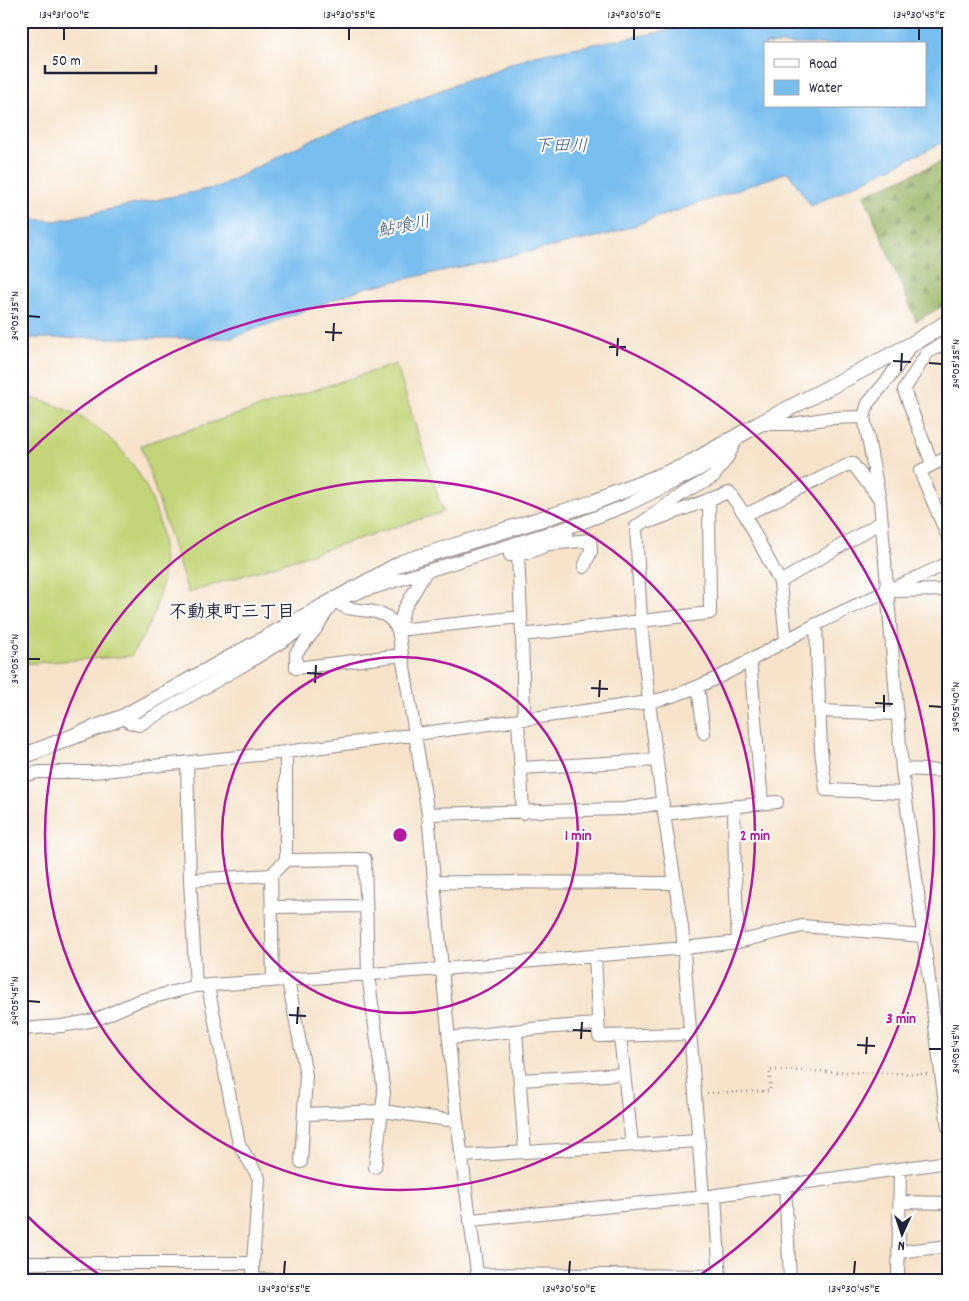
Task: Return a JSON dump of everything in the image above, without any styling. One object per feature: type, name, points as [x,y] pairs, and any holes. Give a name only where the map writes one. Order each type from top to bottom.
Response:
[{"type":"street","points":[[21,757],[123,717],[403,562],[592,503],[685,466],[946,324]]},
{"type":"street","points":[[932,464],[904,390],[927,353],[948,341]]},
{"type":"street","points":[[912,344],[889,378],[868,403],[864,417],[880,500],[902,769],[948,1128]]},
{"type":"street","points":[[760,424],[793,424],[830,418],[864,417]]},
{"type":"street","points":[[402,655],[296,668],[296,653],[326,614],[334,600],[581,523],[626,506],[712,463],[738,436]]},
{"type":"street","points":[[636,527],[682,494],[714,476],[727,458],[738,436]]},
{"type":"street","points":[[948,456],[920,470],[948,537]]},
{"type":"street","points":[[745,515],[852,462],[880,500]]},
{"type":"street","points":[[636,527],[729,492],[745,515],[780,582],[786,640]]},
{"type":"street","points":[[522,635],[710,613],[709,499]]},
{"type":"street","points":[[483,554],[518,556],[548,544],[581,523],[592,503]]},
{"type":"street","points":[[780,582],[881,522]]},
{"type":"street","points":[[334,600],[347,608],[374,611],[393,620],[398,630],[428,814],[457,1121],[477,1277],[720,1278],[709,1196],[698,1141],[682,927],[663,808],[649,702],[641,622],[636,527]]},
{"type":"street","points":[[548,544],[590,540],[592,551],[584,567]]},
{"type":"street","points":[[518,556],[522,635],[521,768],[523,813]]},
{"type":"street","points":[[21,775],[39,772],[94,772],[286,752],[649,702],[672,697],[698,687],[816,624],[948,564]]},
{"type":"street","points":[[398,630],[404,609],[426,572]]},
{"type":"street","points":[[888,591],[948,590]]},
{"type":"street","points":[[123,717],[129,722],[139,725],[249,662],[326,614]]},
{"type":"street","points":[[398,630],[521,617]]},
{"type":"street","points":[[816,624],[826,790],[905,793]]},
{"type":"street","points":[[750,659],[762,803]]},
{"type":"street","points":[[698,687],[704,733]]},
{"type":"street","points":[[820,711],[898,714]]},
{"type":"street","points":[[286,752],[286,860]]},
{"type":"street","points":[[521,768],[656,760]]},
{"type":"street","points":[[187,762],[190,880],[202,986],[239,1144],[259,1178],[253,1279],[273,1280]]},
{"type":"street","points":[[902,769],[948,771]]},
{"type":"street","points":[[428,814],[624,810],[734,806],[777,802]]},
{"type":"street","points":[[734,806],[738,942]]},
{"type":"street","points":[[190,880],[271,875],[286,860],[365,859],[368,974],[384,1094],[375,1167]]},
{"type":"street","points":[[271,875],[273,980]]},
{"type":"street","points":[[434,882],[675,884]]},
{"type":"street","points":[[273,907],[366,906]]},
{"type":"street","points":[[21,1029],[62,1026],[95,1020],[138,1001],[202,986],[442,969],[684,948],[738,942],[802,926],[923,936]]},
{"type":"street","points":[[595,956],[599,1036],[690,1034]]},
{"type":"street","points":[[288,980],[306,1075],[301,1162]]},
{"type":"street","points":[[449,1038],[598,1024]]},
{"type":"street","points":[[934,1025],[948,1024]]},
{"type":"street","points":[[516,1031],[525,1152]]},
{"type":"street","points":[[620,1036],[632,1145]]},
{"type":"street","points":[[520,1080],[624,1074]]},
{"type":"street","points":[[305,1114],[382,1111],[457,1121]]},
{"type":"street","points":[[462,1156],[698,1141]]},
{"type":"street","points":[[471,1220],[709,1196],[900,1169],[947,1159]]},
{"type":"street","points":[[898,1280],[900,1169]]},
{"type":"street","points":[[785,1186],[790,1280]]},
{"type":"street","points":[[900,1202],[948,1203]]},
{"type":"street","points":[[898,1252],[948,1246]]},
{"type":"street","points":[[21,1263],[253,1264]]},
{"type":"path","points":[[694,1093],[770,1091],[770,1070],[942,1075]]},
{"type":"green space","points":[[948,159],[948,303],[916,321],[864,195]]},
{"type":"green space","points":[[396,364],[443,512],[188,593],[141,445]]},
{"type":"green space","points":[[21,397],[52,404],[69,411],[111,439],[142,478],[152,501],[160,525],[163,575],[152,619],[131,656],[21,664]]},
{"type":"water","name":"下田川","points":[[685,21],[948,21],[948,140],[811,206],[788,172],[610,234],[364,288],[232,338],[21,338],[21,218],[55,221],[218,187],[319,136],[534,55],[661,32],[687,25]]},
{"type":"district","name":"不動東町三丁目","points":[[232,613]]},
{"type":"water label","name":"鮎喰川","points":[[404,228]]}]
